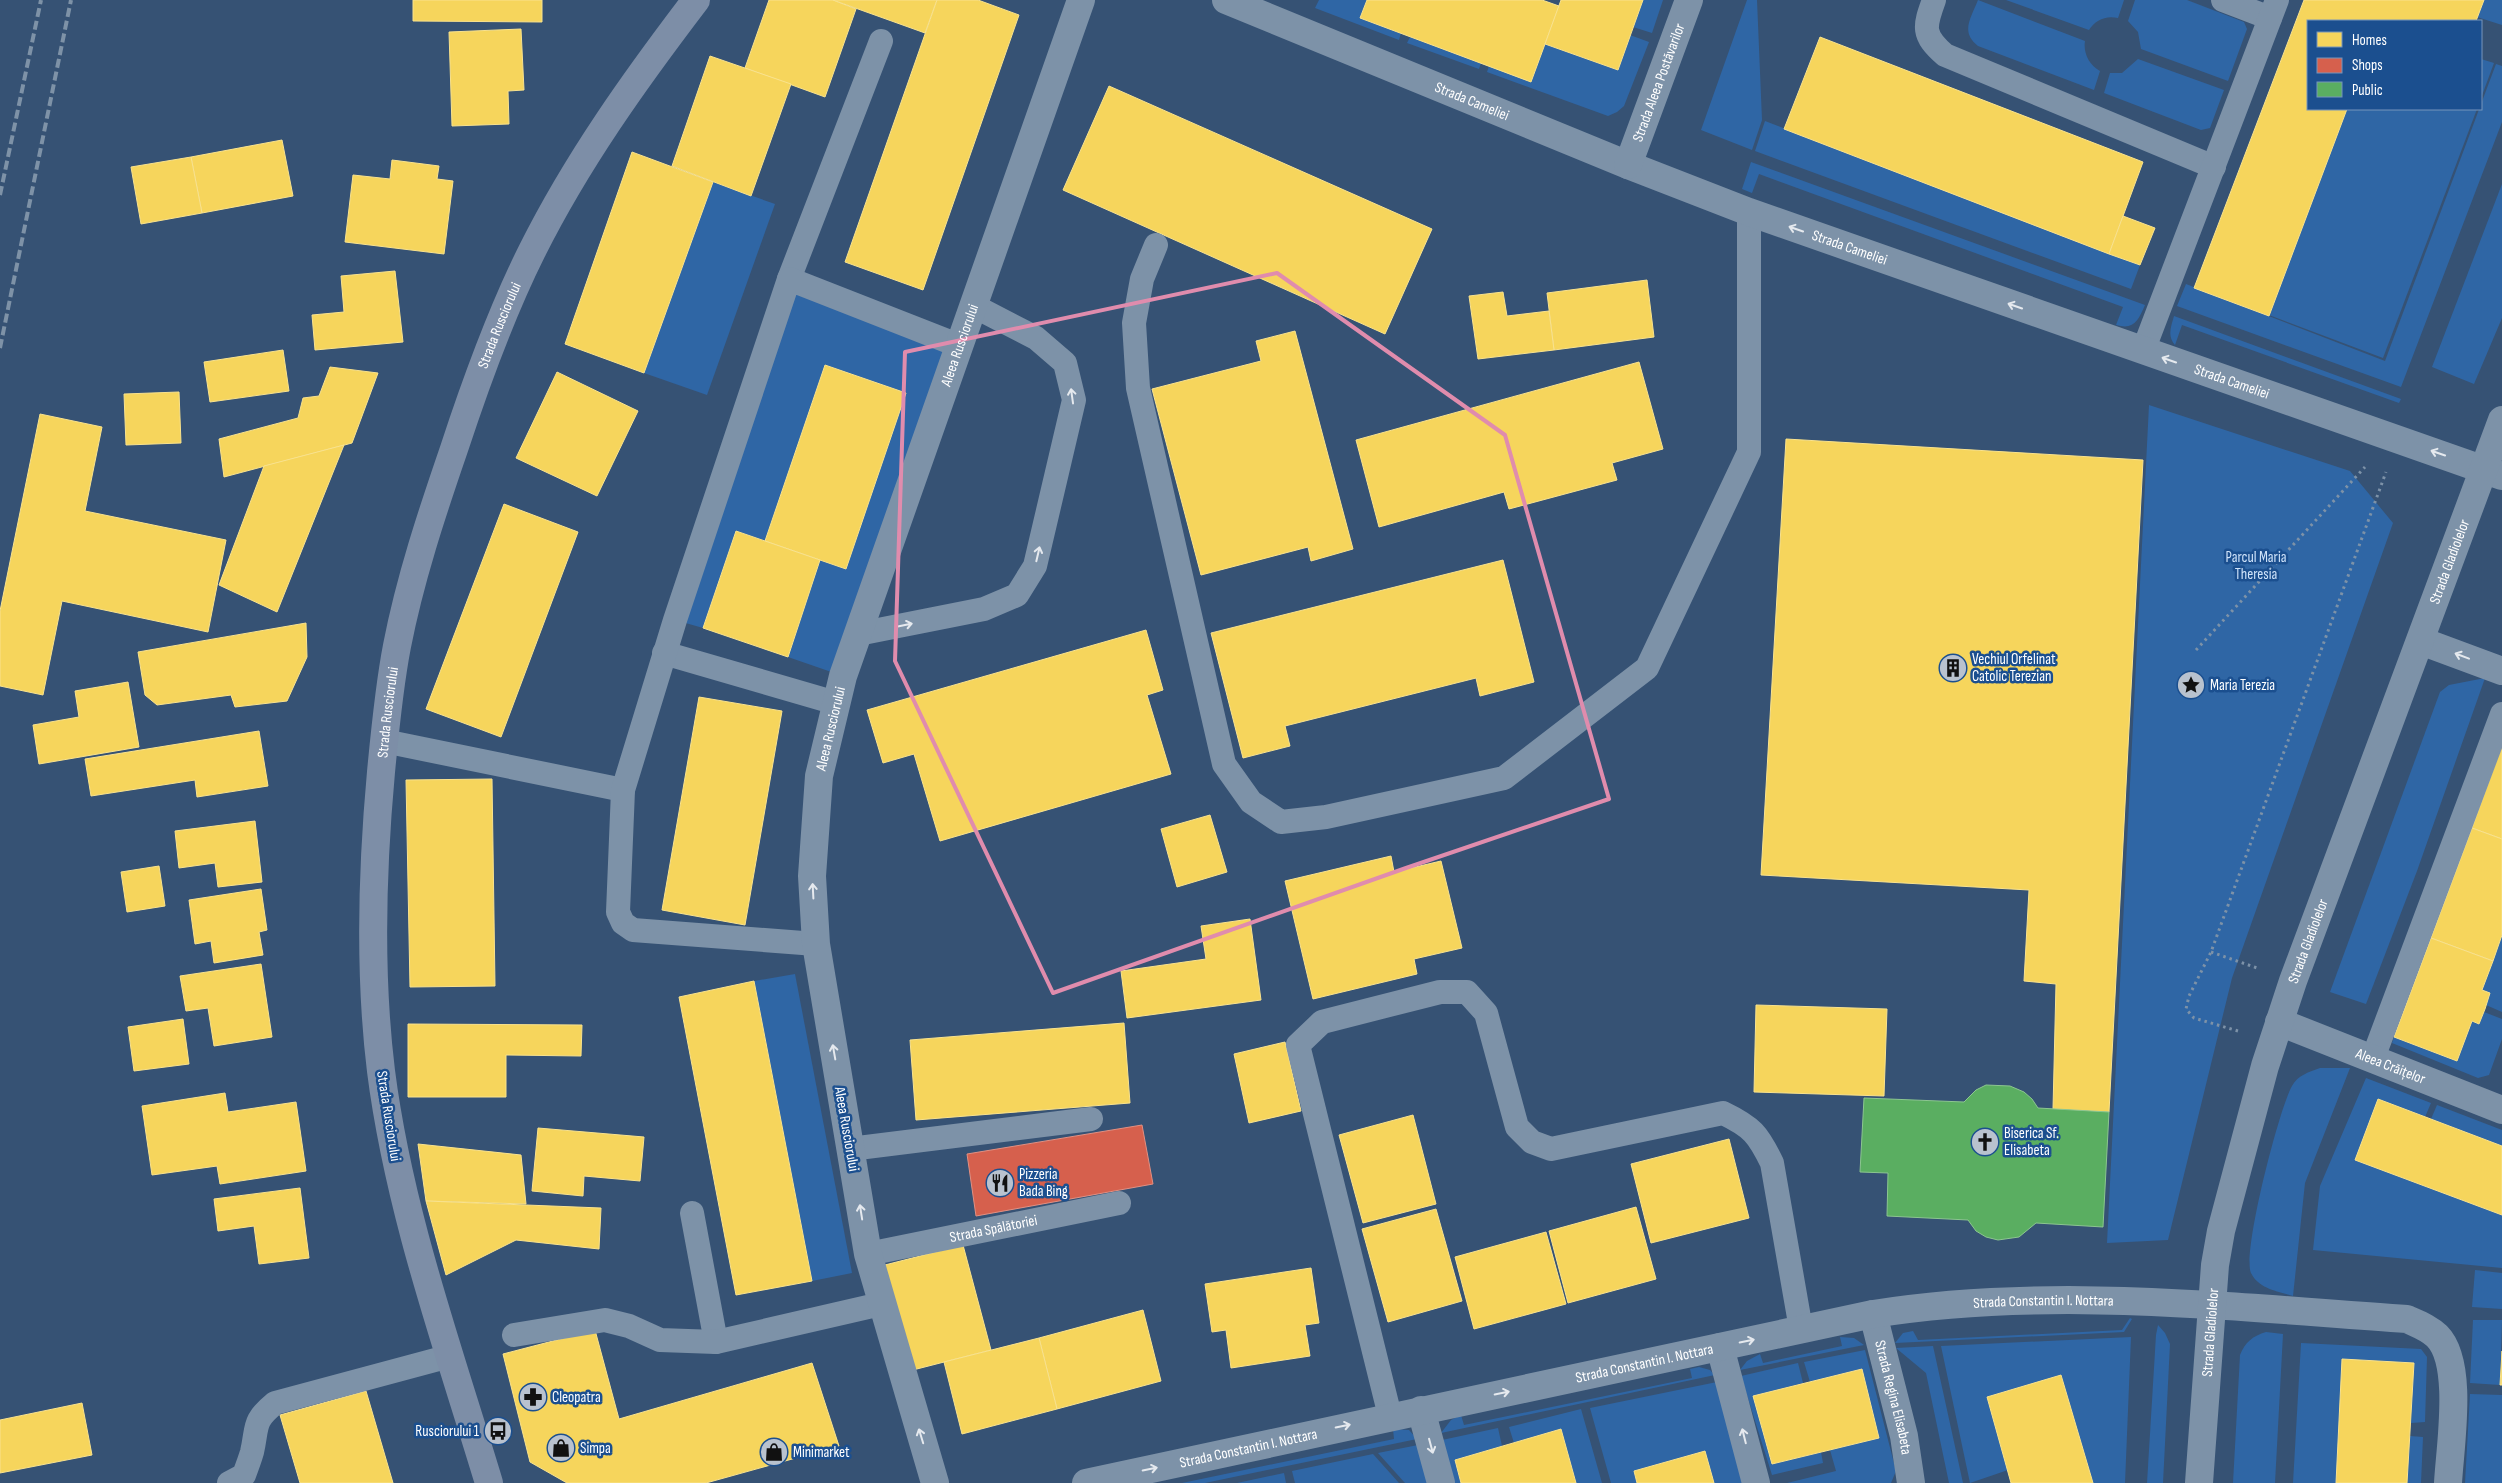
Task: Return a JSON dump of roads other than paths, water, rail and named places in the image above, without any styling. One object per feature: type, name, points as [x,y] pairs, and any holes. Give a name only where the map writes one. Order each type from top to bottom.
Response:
[{"type":"main road","name":"Strada Rusciorului","points":[[489,1483],[450,1356],[397,1170],[381,1069],[373,943],[376,828],[384,741],[397,646],[429,522],[481,367],[532,250],[585,156],[637,77],[696,0]]},
{"type":"street","name":"Aleea Rusciorului","points":[[935,1483],[881,1304],[868,1254],[816,944],[812,876],[819,776],[836,703],[858,634],[1081,0]]},
{"type":"street","name":"Strada Aleea Postăvarilor","points":[[1628,165],[1689,0]]},
{"type":"street","name":"Strada Cameliei","points":[[1234,2],[1628,165],[1749,212],[2143,351],[2394,448],[2493,472]]},
{"type":"street","name":"Strada Gladiolelor","points":[[2199,1483],[2210,1306],[2221,1231],[2275,1032],[2421,640],[2493,472],[2502,420]]},
{"type":"street","points":[[2421,640],[2502,671]]},
{"type":"street","name":"Aleea Crăițelor","points":[[2275,1032],[2373,1058],[2502,1110]]},
{"type":"street","name":"Strada Constantin I. Nottara","points":[[1086,1483],[1117,1480],[1390,1416],[1873,1314],[1928,1305],[1992,1301],[2103,1299],[2407,1319],[2426,1327],[2438,1336],[2448,1351],[2452,1368],[2453,1394],[2448,1483]]},
{"type":"street","name":"Strada Regina Elisabeta","points":[[1873,1314],[1904,1436],[1911,1483]]},
{"type":"street","points":[[1720,1347],[1756,1483]]},
{"type":"street","points":[[1421,1410],[1441,1483]]},
{"type":"lane","points":[[1934,0],[1926,21],[1930,41],[1945,55],[2214,167]]},
{"type":"lane","points":[[2143,351],[2274,9],[2223,0]]},
{"type":"lane","points":[[816,944],[633,930],[623,923],[618,912],[622,790],[664,652],[789,279],[881,41]]},
{"type":"lane","points":[[1156,245],[1142,279],[1134,323],[1138,388],[1224,764],[1251,802],[1281,822],[1326,817],[1504,778],[1647,668],[1749,452],[1749,212]]},
{"type":"lane","points":[[789,279],[960,346]]},
{"type":"lane","points":[[858,634],[984,609],[1017,595],[1035,566],[1074,400],[1065,363],[1036,338],[974,306]]},
{"type":"lane","points":[[664,652],[836,703]]},
{"type":"lane","points":[[2373,1058],[2502,714]]},
{"type":"lane","points":[[384,741],[622,790]]},
{"type":"lane","points":[[1390,1416],[1298,1045],[1322,1022],[1440,992],[1467,992],[1486,1013],[1516,1126],[1532,1142],[1551,1149],[1723,1113],[1746,1124],[1763,1145],[1772,1163],[1801,1329]]},
{"type":"lane","points":[[850,1149],[1091,1119]]},
{"type":"lane","name":"Strada Spălătoriei","points":[[868,1254],[1119,1203]]},
{"type":"lane","points":[[692,1213],[716,1342]]},
{"type":"lane","points":[[514,1335],[605,1320],[629,1326],[660,1340],[716,1342],[881,1304]]},
{"type":"lane","points":[[229,1483],[244,1474],[252,1451],[254,1430],[261,1414],[275,1403],[450,1356]]},
{"type":"railway","points":[[0,195],[41,0]]},
{"type":"railway","points":[[0,348],[71,0]]},
{"type":"place","name":"Vechiul Orfelinat Catolic Terezian","points":[[1953,668]]},
{"type":"place","name":"Maria Terezia","points":[[2191,685]]},
{"type":"place","name":"Biserica Sf. Elisabeta","points":[[1985,1142]]},
{"type":"place","name":"Pizzeria Bada Bing","points":[[1000,1183]]},
{"type":"place","name":"Cleopatra","points":[[533,1397]]},
{"type":"place","name":"Rusciorului 1","points":[[498,1431]]},
{"type":"place","name":"Simpa","points":[[561,1448]]},
{"type":"place","name":"Minimarket","points":[[774,1452]]},
{"type":"park label","name":"Parcul Maria Theresia","points":[[2256,566]]}]
